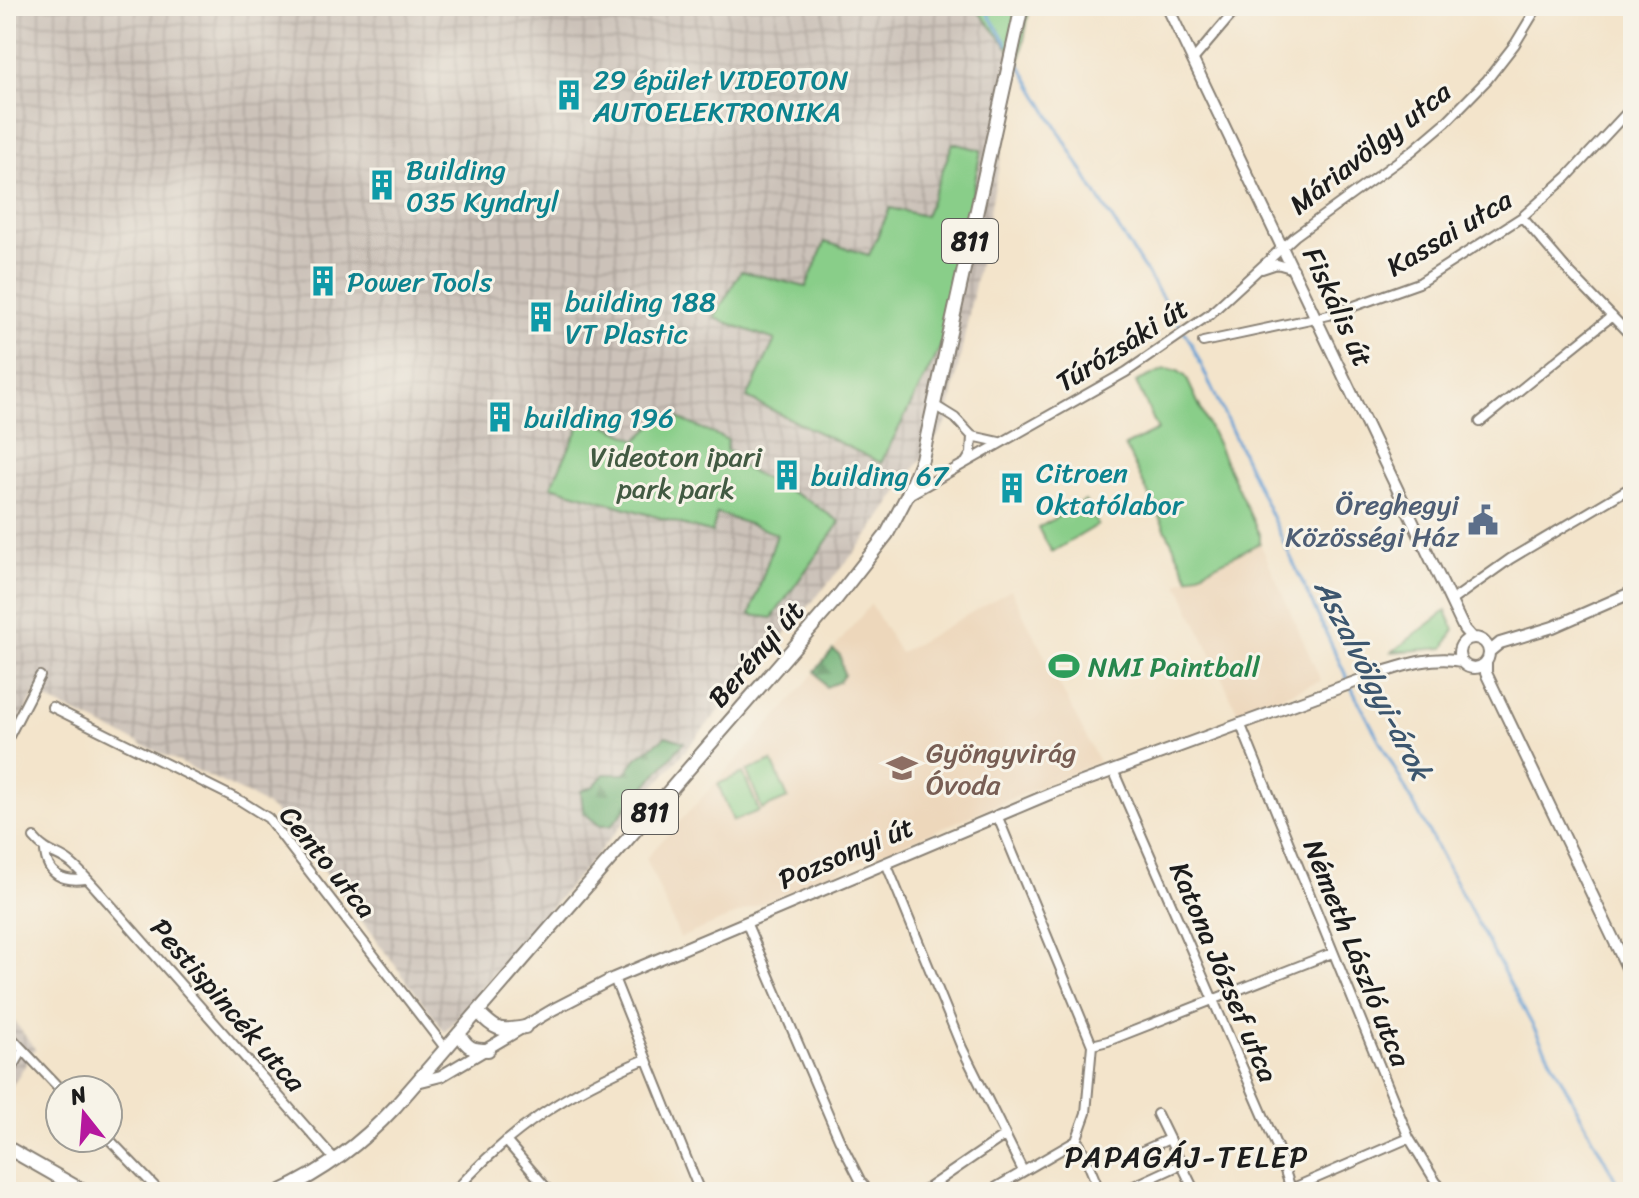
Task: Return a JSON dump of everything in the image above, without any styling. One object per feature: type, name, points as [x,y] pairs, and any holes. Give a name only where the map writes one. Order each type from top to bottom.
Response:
[{"type":"main road","name":"Berényi út","points":[[279,1192],[336,1161],[367,1136],[417,1082],[854,577],[887,534],[922,459],[1022,6]]},
{"type":"main road","points":[[478,1012],[492,1027],[501,1030],[525,1027]]},
{"type":"main road","points":[[459,1033],[465,1045],[473,1050],[488,1050]]},
{"type":"main road","points":[[6,1147],[85,1192]]},
{"type":"street","name":"Fiskális út","points":[[1167,6],[1451,601],[1467,644],[1484,664]]},
{"type":"street","points":[[1193,60],[1239,6]]},
{"type":"street","name":"Máriavölgy utca","points":[[1282,246],[1412,151],[1446,122],[1487,80],[1515,44],[1538,6]]},
{"type":"street","name":"Kassai utca","points":[[1203,342],[1317,318],[1419,283],[1522,217],[1567,177],[1633,106]]},
{"type":"street","points":[[1522,217],[1570,273],[1633,338]]},
{"type":"street","name":"Túrózsáki út","points":[[907,496],[1118,378],[1179,338],[1282,246]]},
{"type":"street","points":[[1257,271],[1277,264],[1294,269]]},
{"type":"street","points":[[1480,422],[1612,316]]},
{"type":"street","points":[[934,405],[955,418],[972,436],[1000,442]]},
{"type":"street","points":[[966,462],[971,454],[972,436]]},
{"type":"street","points":[[1451,601],[1510,559],[1633,486]]},
{"type":"street","points":[[1500,643],[1484,664],[1468,667],[1467,644],[1500,643],[1553,627],[1633,592]]},
{"type":"street","name":"Pozsonyi út","points":[[417,1082],[441,1076],[614,978],[997,815],[1356,681],[1411,664],[1447,658],[1467,644]]},
{"type":"street","points":[[1484,664],[1633,980]]},
{"type":"street","points":[[6,742],[40,676]]},
{"type":"street","name":"Cento utca","points":[[52,707],[241,801],[268,818],[446,1049]]},
{"type":"street","name":"Németh László utca","points":[[1240,723],[1409,1138],[1436,1182],[1446,1192]]},
{"type":"street","name":"Katona József utca","points":[[1113,770],[1277,1147],[1292,1190]]},
{"type":"street","points":[[988,1192],[1076,1141],[1086,1113],[1092,1045],[997,815]]},
{"type":"street","name":"Pestispincék utca","points":[[34,838],[45,851],[63,857],[74,865],[336,1161]]},
{"type":"street","name":"Pestispincék utca","points":[[45,851],[46,862],[58,876],[66,881],[85,879]]},
{"type":"street","points":[[886,863],[951,1023],[1023,1171]]},
{"type":"street","points":[[746,922],[839,1139],[861,1182],[870,1192]]},
{"type":"street","points":[[1092,1045],[1332,953]]},
{"type":"street","points":[[614,978],[700,1192]]},
{"type":"street","points":[[6,1032],[46,1074]]},
{"type":"street","points":[[6,1079],[23,1050]]},
{"type":"street","points":[[454,1192],[506,1141],[563,1098],[646,1059]]},
{"type":"street","points":[[1157,1114],[1195,1192]]},
{"type":"street","points":[[922,1192],[1004,1136]]},
{"type":"street","points":[[1292,1190],[1409,1138]]},
{"type":"street","points":[[1138,1153],[1169,1139]]},
{"type":"street","points":[[506,1141],[550,1192]]},
{"type":"street","points":[[1076,1141],[1100,1192]]},
{"type":"street","points":[[123,1154],[160,1192]]},
{"type":"street","points":[[1121,1192],[1142,1188],[1182,1164]]},
{"type":"shaded area","points":[[6,6],[974,6],[1020,62],[947,422],[865,540],[445,1032],[292,828],[270,808],[251,796],[35,694],[6,746]]},
{"type":"shaded area","points":[[1260,543],[1321,681],[1238,713],[1178,583]]},
{"type":"shaded area","points":[[1011,590],[1099,762],[680,938],[646,858],[790,702],[871,604],[900,653]]},
{"type":"shaded area","points":[[6,1010],[35,1049],[6,1096]]},
{"type":"green space","points":[[974,6],[1030,6],[1020,62]]},
{"type":"green space","points":[[953,143],[981,150],[944,340],[881,463],[747,398],[775,340],[714,318],[741,271],[806,287],[825,242],[869,255],[890,208],[925,216]]},
{"type":"green space","points":[[1165,369],[1178,371],[1186,377],[1260,536],[1260,543],[1189,578],[1125,446],[1158,430],[1136,382]]},
{"type":"green space","name":"Videoton ipari park park","points":[[666,413],[728,440],[726,450],[739,456],[736,464],[809,501],[840,522],[772,618],[750,615],[777,534],[717,513],[712,533],[551,486],[585,415],[637,440]]},
{"type":"green space","points":[[1085,501],[1098,525],[1052,552],[1038,528]]},
{"type":"green space","points":[[1446,611],[1454,629],[1444,648],[1392,652]]},
{"type":"green space","points":[[833,650],[840,655],[844,675],[839,682],[826,687],[815,671]]},
{"type":"green space","points":[[666,736],[684,742],[611,826],[600,826],[583,812],[581,791],[594,786],[604,774],[625,774],[637,758]]},
{"type":"green space","points":[[772,761],[788,798],[762,809],[747,771]]},
{"type":"green space","points":[[743,773],[759,811],[733,821],[718,784]]},
{"type":"waterway","name":"Aszalvölgyi-árok","points":[[983,6],[1007,44]]},
{"type":"waterway","name":"Aszalvölgyi-árok","points":[[1018,62],[1095,192],[1190,341],[1354,693],[1622,1192]]},
{"type":"place","name":"29 épület VIDEOTON AUTOELEKTRONIKA","points":[[569,95]]},
{"type":"place","name":"Building 035 Kyndryl","points":[[382,185]]},
{"type":"place","name":"Power Tools","points":[[323,281]]},
{"type":"place","name":"building 188 VT Plastic","points":[[541,317]]},
{"type":"place","name":"building 196","points":[[500,417]]},
{"type":"place","name":"building 67","points":[[787,475]]},
{"type":"place","name":"Citroen Oktatólabor","points":[[1012,488]]},
{"type":"place","name":"Öreghegyi Közösségi Ház","points":[[1483,520]]},
{"type":"place","name":"NMI Paintball","points":[[1064,666]]},
{"type":"place","name":"Gyöngyvirág Óvoda","points":[[902,768]]},
{"type":"district","name":"PAPAGÁJ-TELEP","points":[[1187,1157]]}]
